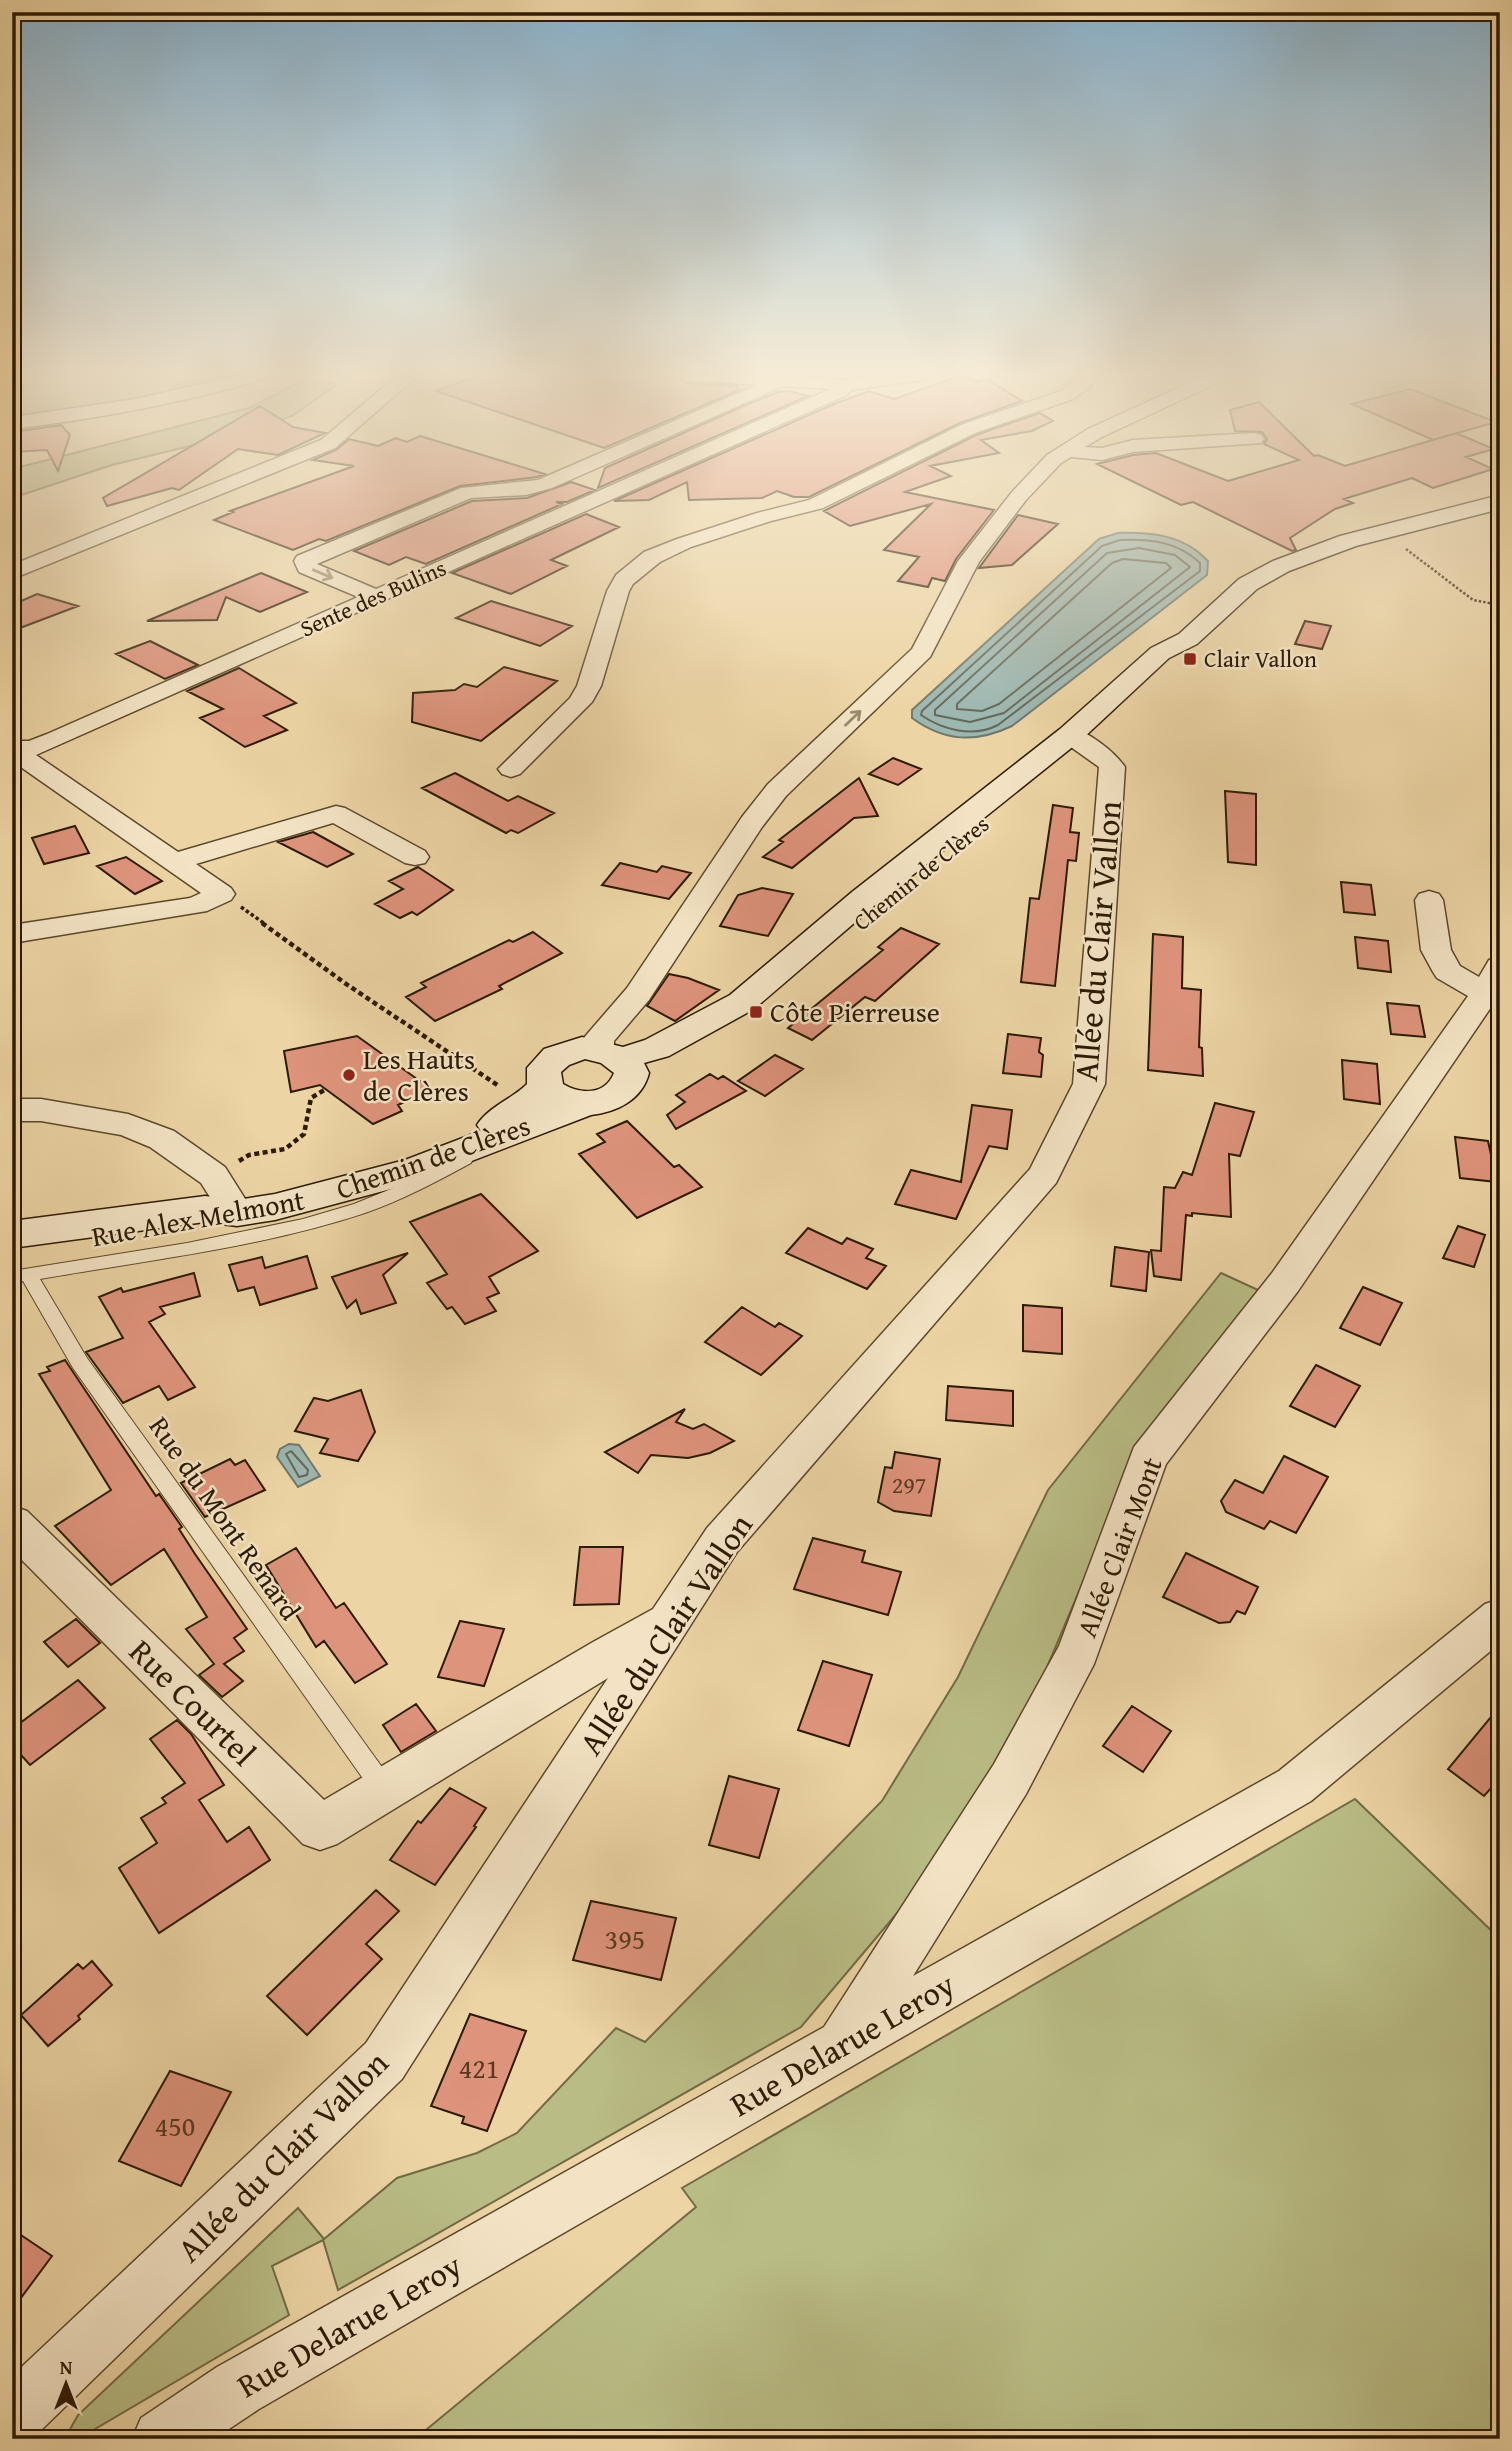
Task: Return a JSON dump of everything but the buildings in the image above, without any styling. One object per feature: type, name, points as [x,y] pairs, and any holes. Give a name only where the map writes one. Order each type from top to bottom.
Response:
[{"type":"street","points":[[12,573],[217,489]]},
{"type":"street","points":[[377,597],[312,570],[307,567],[305,561],[468,492],[519,489]]},
{"type":"street","name":"Sente des Bulins","points":[[16,749],[56,739],[619,489]]},
{"type":"street","points":[[511,769],[580,702],[589,686],[603,633],[624,580],[652,557],[684,543],[753,520],[817,504],[846,489]]},
{"type":"street","points":[[616,1063],[574,1050],[554,1058],[545,1067],[542,1077],[544,1087],[559,1100],[585,1104],[618,1094],[616,1063],[598,1040],[638,994],[751,823],[777,790],[922,652],[969,561],[1025,489]]},
{"type":"street","name":"Chemin de Clères","points":[[616,1063],[754,1007],[1077,739],[1133,706],[1183,658],[1188,639],[1248,584],[1282,566],[1359,537],[1500,502]]},
{"type":"street","name":"Allée du Clair Vallon","points":[[12,2417],[384,2061],[722,1540],[1044,1175],[1089,1084],[1112,767],[1107,760],[1077,739]]},
{"type":"street","points":[[16,749],[24,758],[221,894]]},
{"type":"street","points":[[174,862],[336,814],[415,858]]},
{"type":"street","points":[[12,934],[197,905],[221,894]]},
{"type":"street","points":[[1429,900],[1436,950],[1448,972],[1492,979]]},
{"type":"street","name":"Allée Clair Mont","points":[[841,2045],[1010,1779],[1079,1651],[1148,1458],[1285,1282],[1492,979]]},
{"type":"street","name":"Chemin de Clères","points":[[12,1235],[221,1198],[343,1173],[447,1143],[502,1122],[530,1102],[544,1087]]},
{"type":"street","name":"Chemin de Clères","points":[[221,1198],[275,1208],[417,1168],[585,1104]]},
{"type":"street","points":[[12,1110],[41,1110],[128,1125],[162,1139],[221,1198]]},
{"type":"street","name":"Rue Courtel","points":[[12,1523],[320,1828],[384,1789]]},
{"type":"street","name":"Rue Delarue Leroy","points":[[162,2439],[238,2388],[1295,1786],[1500,1617]]},
{"type":"street","points":[[384,1789],[608,1654],[669,1622]]},
{"type":"lane","name":"Rue Alex Melmont","points":[[20,1276],[139,1257],[323,1221],[423,1184],[465,1159]]},
{"type":"lane","name":"Rue du Mont Renard","points":[[20,1276],[384,1789]]},
{"type":"path","points":[[1402,546],[1473,600],[1500,605]]},
{"type":"path","points":[[221,894],[412,1028]]},
{"type":"path","points":[[221,1198],[249,1156],[285,1149],[304,1134],[311,1098],[326,1089]]},
{"type":"green space","points":[[12,489],[38,489],[12,498]]},
{"type":"green space","points":[[1221,1273],[1258,1290],[1173,1404],[1128,1475],[1045,1672],[952,1848],[801,2027],[338,2290],[323,2240],[272,2266],[289,2315],[78,2439],[69,2439],[68,2433],[78,2415],[298,2208],[324,2239],[397,2178],[477,2153],[517,2133],[616,2028],[645,2042],[882,1801],[958,1677],[1048,1490]]},
{"type":"green space","points":[[1355,1799],[1500,1939],[1500,2439],[415,2439],[696,2207],[682,2188]]},
{"type":"water","points":[[1118,533],[1143,533],[1178,540],[1199,552],[1208,561],[1207,575],[1012,726],[986,735],[961,737],[936,732],[912,718],[912,710],[1099,539]]},
{"type":"water","points":[[289,1444],[299,1445],[320,1476],[298,1487],[277,1457],[280,1449]]},
{"type":"place","name":"Clair Vallon","points":[[1190,659]]},
{"type":"place","name":"Côte Pierreuse","points":[[756,1012]]},
{"type":"place","name":"Les Hauts de Clères","points":[[349,1075]]}]
